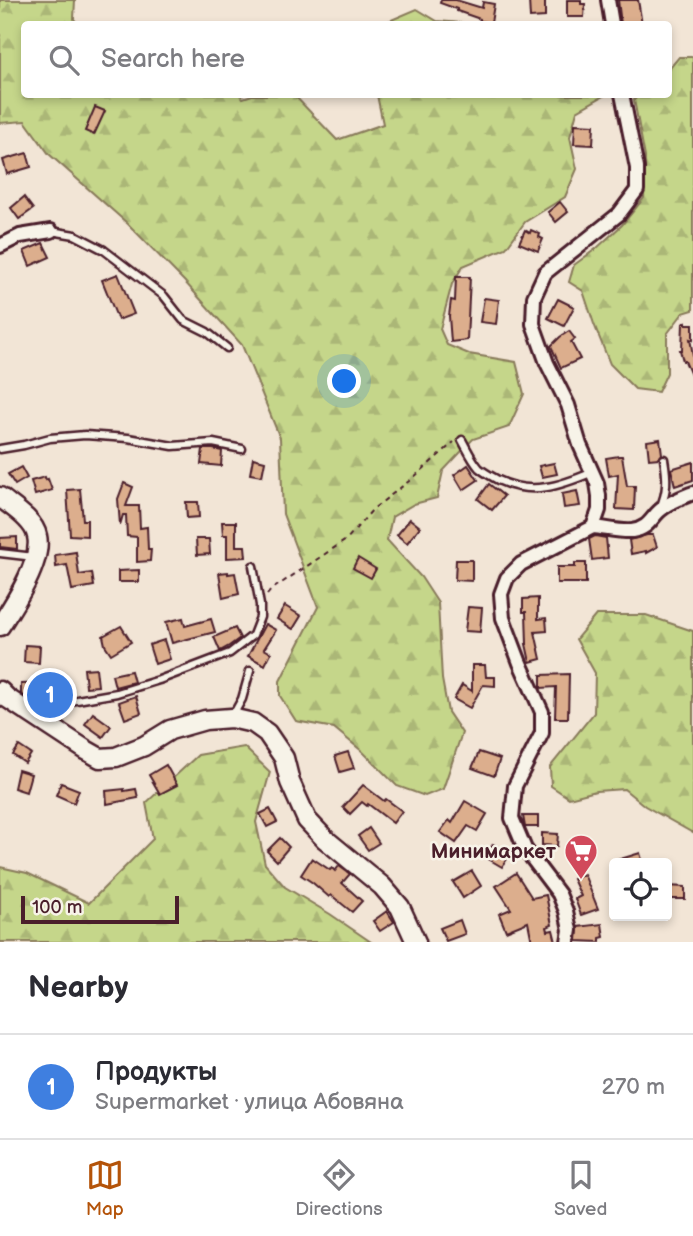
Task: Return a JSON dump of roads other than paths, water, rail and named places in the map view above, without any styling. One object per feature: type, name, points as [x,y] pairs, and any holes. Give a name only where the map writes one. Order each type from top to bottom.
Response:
[{"type":"street","points":[[608,0],[612,21]]},
{"type":"street","points":[[593,527],[599,510],[597,483],[580,445],[568,405],[547,363],[533,324],[534,297],[545,273],[619,214],[637,190],[637,167],[623,98]]},
{"type":"street","points":[[0,246],[20,236],[51,231]]},
{"type":"street","points":[[568,942],[570,930],[559,894],[525,849],[512,818],[515,786],[542,733],[542,712],[503,618],[501,594],[507,578],[521,564],[593,527],[632,531],[643,527],[652,522],[660,509],[693,493]]},
{"type":"street","points":[[0,497],[27,518],[37,536],[36,557],[22,592],[0,626]]},
{"type":"street","points":[[0,691],[6,698],[100,758],[125,754],[170,730],[205,720],[231,719],[253,723],[267,733],[284,758],[290,782],[307,821],[382,886],[400,908],[416,942]]},
{"type":"lane","points":[[51,231],[75,235],[104,250],[164,296],[183,320],[207,332],[227,348]]},
{"type":"lane","points":[[0,449],[50,438],[85,435],[128,438],[173,446],[213,443],[242,449]]},
{"type":"lane","points":[[462,440],[477,466],[486,474],[511,486],[526,489],[547,487],[571,482],[593,472]]},
{"type":"lane","points":[[660,509],[666,495],[664,459]]},
{"type":"lane","points":[[0,553],[36,557]]},
{"type":"lane","points":[[25,709],[117,693],[230,653],[253,635],[260,617],[253,566]]},
{"type":"lane","points":[[231,719],[242,699],[250,671]]},
{"type":"place","name":"Продукты","points":[[50,695]]},
{"type":"place","name":"Минимаркет","points":[[581,881]]}]
